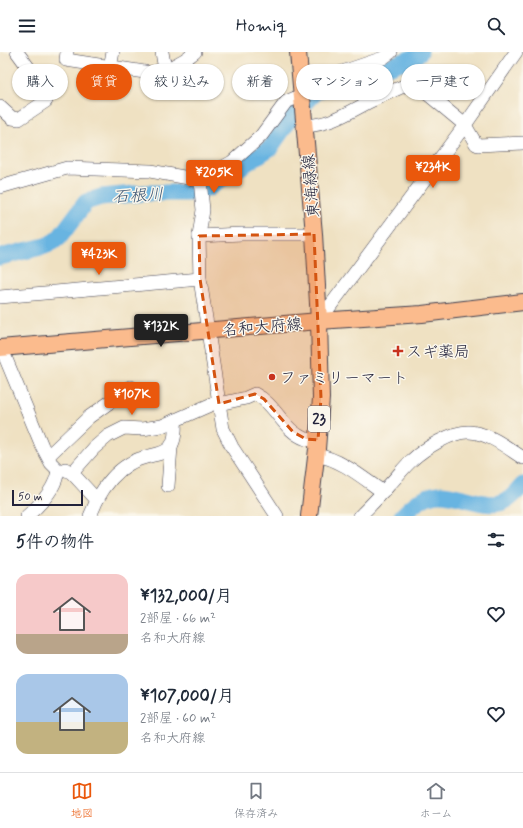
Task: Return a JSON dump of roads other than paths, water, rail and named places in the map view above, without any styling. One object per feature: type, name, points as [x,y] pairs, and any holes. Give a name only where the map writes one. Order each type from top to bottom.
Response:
[{"type":"main road","name":"東海緑線","points":[[298,52],[299,64]]},
{"type":"main road","name":"東海緑線","points":[[302,100],[314,234],[319,321]]},
{"type":"main road","name":"名和大府線","points":[[0,348],[319,321],[422,314],[523,302]]},
{"type":"main road","name":"23","points":[[309,516],[321,398],[319,321]]},
{"type":"street","points":[[0,107],[12,118],[19,119],[46,100],[47,93],[17,52]]},
{"type":"street","points":[[67,52],[66,60],[91,64]]},
{"type":"street","points":[[111,64],[113,52]]},
{"type":"street","points":[[162,52],[164,64]]},
{"type":"street","points":[[178,64],[195,52]]},
{"type":"street","points":[[369,64],[383,58],[391,52]]},
{"type":"street","points":[[319,321],[465,125],[516,52]]},
{"type":"street","points":[[305,122],[318,125],[335,120],[410,83],[418,86],[465,125],[476,144],[523,143]]},
{"type":"street","points":[[0,187],[67,168],[150,172],[200,180],[232,162],[261,136],[286,102],[296,95]]},
{"type":"street","points":[[200,180],[203,210],[199,236],[200,279],[223,429],[226,438],[277,516]]},
{"type":"street","points":[[199,236],[242,234],[314,234]]},
{"type":"street","points":[[0,297],[200,279]]},
{"type":"street","points":[[0,348],[42,446],[51,463],[58,470]]},
{"type":"street","points":[[48,456],[89,417],[131,387]]},
{"type":"street","points":[[72,473],[94,448],[108,436],[124,428],[157,428],[219,402],[246,398],[255,394],[264,399],[293,432],[306,439],[328,457],[383,492]]},
{"type":"street","points":[[168,486],[171,447],[175,437],[175,420]]},
{"type":"street","points":[[360,516],[412,460],[435,444],[454,434],[468,432],[494,439],[523,458]]},
{"type":"street","points":[[90,516],[97,500],[109,481],[120,469],[139,458],[161,454],[171,447]]},
{"type":"street","points":[[58,470],[64,469],[72,473],[97,500]]},
{"type":"street","points":[[27,516],[42,504],[57,476],[58,470]]},
{"type":"waterway","name":"石根川","points":[[0,257],[52,243],[59,238],[86,202],[101,197],[145,193],[189,193],[207,189],[270,148],[290,119],[316,92],[413,58],[420,52]]},
{"type":"waterway","points":[[402,516],[410,508],[428,496],[446,494],[483,503],[500,503],[511,497],[523,485]]},
{"type":"place","name":"スギ薬局","points":[[398,351]]},
{"type":"place","name":"ファミリーマート","points":[[272,377]]}]
